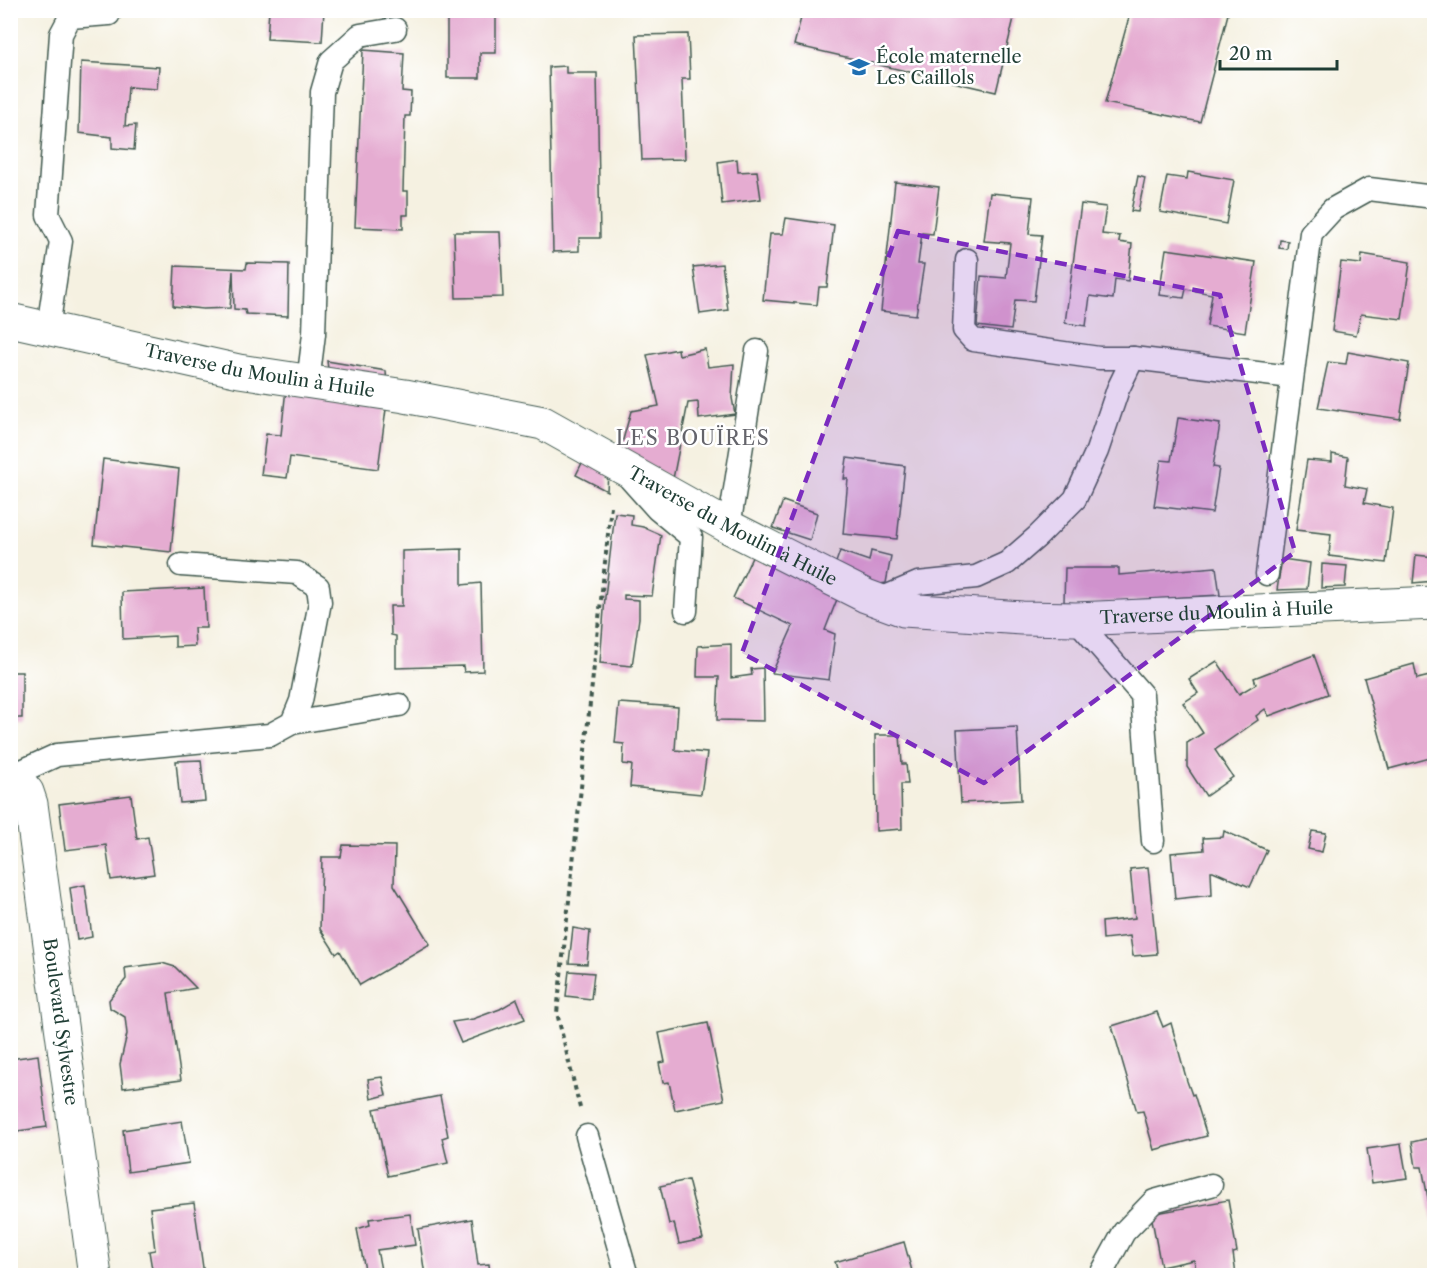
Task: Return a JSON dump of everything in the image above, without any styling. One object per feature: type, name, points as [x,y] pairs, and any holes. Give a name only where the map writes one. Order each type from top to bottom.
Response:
[{"type":"street","name":"Traverse du Moulin à Huile","points":[[10,320],[239,371],[405,396],[543,423],[729,526],[866,596],[904,610],[1022,618],[1076,619],[1434,603]]},
{"type":"street","name":"Boulevard Sylvestre","points":[[12,774],[27,792],[31,804],[95,1275]]},
{"type":"lane","points":[[48,328],[61,241],[48,215],[61,34],[70,17],[109,14]]},
{"type":"lane","points":[[308,382],[314,333],[322,92],[331,60],[360,35],[395,29]]},
{"type":"lane","points":[[1267,574],[1311,233],[1333,210],[1369,189],[1434,197]]},
{"type":"lane","points":[[967,260],[964,330],[973,340],[1099,358],[1133,358],[1291,376]]},
{"type":"lane","points":[[729,526],[757,351]]},
{"type":"lane","points":[[878,600],[918,583],[976,578],[1008,563],[1038,536],[1075,499],[1097,451],[1118,389],[1133,358]]},
{"type":"lane","points":[[615,464],[657,509],[691,537],[686,611]]},
{"type":"lane","points":[[181,565],[297,573],[318,587],[320,603],[301,701],[292,723]]},
{"type":"lane","points":[[1076,619],[1142,695],[1153,841]]},
{"type":"lane","points":[[12,774],[57,755],[270,735],[292,723],[399,705]]},
{"type":"lane","points":[[587,1136],[627,1275]]},
{"type":"lane","points":[[1100,1275],[1124,1232],[1155,1201],[1211,1185]]},
{"type":"path","points":[[587,1136],[557,1013],[615,464]]},
{"type":"highlighted area","points":[[898,231],[1220,295],[1295,552],[984,783],[742,653]]},
{"type":"building","points":[[269,10],[324,10],[322,42],[267,39]]},
{"type":"building","points":[[447,10],[496,10],[496,53],[480,53],[480,78],[447,78]]},
{"type":"building","points":[[803,10],[1016,10],[996,92],[794,45]]},
{"type":"building","points":[[1131,10],[1229,10],[1200,122],[1105,103]]},
{"type":"building","points":[[688,34],[690,79],[682,79],[685,159],[642,160],[636,35]]},
{"type":"building","points":[[363,50],[404,53],[402,91],[411,92],[410,116],[405,116],[403,191],[408,191],[408,215],[403,215],[403,229],[355,227]]},
{"type":"building","points":[[81,62],[159,67],[157,89],[128,87],[125,126],[136,125],[134,150],[112,148],[112,137],[79,133]]},
{"type":"building","points":[[566,66],[566,73],[597,73],[600,238],[579,238],[579,251],[553,252],[549,67]]},
{"type":"building","points":[[737,159],[738,172],[757,171],[761,199],[722,204],[718,162]]},
{"type":"building","points":[[1188,172],[1234,180],[1226,224],[1160,212],[1167,176],[1187,179]]},
{"type":"building","points":[[1138,176],[1145,178],[1138,212],[1131,211]]},
{"type":"building","points":[[895,182],[939,187],[933,234],[922,233],[918,264],[924,264],[916,315],[881,311]]},
{"type":"building","points":[[990,193],[1033,197],[1029,234],[1042,235],[1034,301],[1015,300],[1011,330],[977,326],[981,276],[1006,278],[1010,243],[984,241]]},
{"type":"building","points":[[1081,204],[1106,207],[1102,234],[1120,236],[1119,242],[1132,244],[1128,281],[1115,279],[1113,299],[1090,296],[1086,326],[1065,323]]},
{"type":"building","points":[[786,218],[834,225],[827,287],[819,287],[817,305],[763,300],[770,234],[783,234]]},
{"type":"building","points":[[454,232],[500,232],[503,297],[456,298]]},
{"type":"building","points":[[1280,240],[1288,241],[1287,249],[1279,248]]},
{"type":"building","points":[[1166,249],[1256,262],[1245,332],[1207,326],[1212,294],[1186,289],[1184,298],[1159,295]]},
{"type":"building","points":[[1362,254],[1410,262],[1402,319],[1361,314],[1356,335],[1332,331],[1341,262],[1361,264]]},
{"type":"building","points":[[247,263],[289,264],[288,316],[246,314],[245,310],[234,309],[233,271],[230,308],[203,309],[173,306],[175,266],[246,269]]},
{"type":"building","points":[[722,264],[728,310],[700,314],[693,267]]},
{"type":"building","points":[[678,349],[679,355],[705,349],[708,367],[734,364],[732,398],[735,414],[699,419],[698,402],[688,403],[673,479],[619,454],[631,411],[659,406],[647,355]]},
{"type":"building","points":[[1348,352],[1409,363],[1400,419],[1318,408],[1328,362],[1346,364]]},
{"type":"building","points":[[327,361],[386,371],[387,386],[329,376]]},
{"type":"building","points":[[286,389],[387,402],[378,469],[290,457],[287,478],[261,475],[266,434],[281,435]]},
{"type":"building","points":[[1178,418],[1220,424],[1213,467],[1219,468],[1212,513],[1154,506],[1161,460],[1171,461]]},
{"type":"building","points":[[1332,454],[1348,457],[1345,485],[1367,489],[1364,503],[1393,508],[1386,563],[1329,556],[1331,534],[1296,530],[1307,460],[1332,462]]},
{"type":"building","points":[[847,458],[905,466],[897,539],[843,534],[848,479],[844,479]]},
{"type":"building","points":[[103,459],[179,469],[171,552],[94,544]]},
{"type":"building","points":[[584,459],[608,472],[607,491],[576,475]]},
{"type":"building","points":[[783,501],[817,513],[810,540],[773,528]]},
{"type":"building","points":[[615,513],[632,515],[631,525],[643,527],[661,535],[652,596],[624,595],[624,599],[639,600],[639,618],[632,666],[600,663]]},
{"type":"building","points":[[462,549],[462,585],[481,583],[483,671],[464,672],[463,666],[396,668],[396,636],[391,635],[390,606],[402,606],[402,551]]},
{"type":"building","points":[[755,551],[839,594],[825,630],[835,634],[829,680],[772,673],[793,626],[733,598]]},
{"type":"building","points":[[840,551],[869,561],[871,551],[891,556],[886,583],[873,585],[833,571]]},
{"type":"building","points":[[1416,555],[1434,557],[1434,581],[1413,583]]},
{"type":"building","points":[[1282,559],[1310,563],[1307,589],[1277,590]]},
{"type":"building","points":[[1322,564],[1347,566],[1345,587],[1321,588]]},
{"type":"building","points":[[1216,567],[1220,595],[1064,602],[1065,568],[1119,568],[1119,575]]},
{"type":"building","points":[[204,588],[206,628],[194,628],[195,646],[175,647],[175,636],[123,639],[122,592]]},
{"type":"building","points":[[731,644],[731,678],[752,675],[751,669],[763,668],[764,721],[717,720],[719,677],[697,677],[698,646]]},
{"type":"building","points":[[1314,655],[1328,694],[1269,716],[1265,709],[1256,716],[1258,720],[1215,750],[1233,777],[1206,796],[1187,767],[1187,743],[1203,733],[1183,703],[1198,693],[1189,679],[1217,661],[1239,694],[1256,684],[1254,678]]},
{"type":"building","points":[[1414,664],[1417,679],[1434,675],[1434,757],[1389,769],[1364,678]]},
{"type":"building","points":[[10,672],[22,672],[22,718],[10,718]]},
{"type":"building","points":[[619,703],[678,707],[675,750],[707,753],[701,794],[630,787],[632,765],[623,764],[624,744],[615,743]]},
{"type":"building","points":[[1017,727],[1021,800],[961,803],[957,730]]},
{"type":"building","points":[[875,735],[900,735],[902,764],[906,764],[908,784],[901,784],[902,829],[876,831]]},
{"type":"building","points":[[201,760],[205,801],[180,803],[176,761]]},
{"type":"building","points":[[131,795],[137,839],[148,837],[154,874],[111,880],[106,845],[65,850],[59,804]]},
{"type":"building","points":[[1224,831],[1267,850],[1250,887],[1211,871],[1212,895],[1175,899],[1171,853],[1204,850],[1203,838],[1223,837]]},
{"type":"building","points":[[1312,831],[1326,833],[1322,852],[1308,849]]},
{"type":"building","points":[[343,845],[395,846],[394,885],[430,944],[360,985],[340,951],[336,954],[320,929],[322,857],[341,857]]},
{"type":"building","points":[[1148,867],[1157,954],[1133,956],[1130,936],[1103,939],[1102,922],[1135,918],[1130,869]]},
{"type":"building","points":[[85,885],[92,937],[77,940],[70,888]]},
{"type":"building","points":[[573,928],[590,931],[587,964],[569,963]]},
{"type":"building","points":[[162,963],[175,967],[196,988],[168,993],[181,1080],[123,1088],[120,1064],[127,1034],[125,1017],[110,1008],[109,1000],[126,979],[125,968]]},
{"type":"building","points":[[569,971],[594,973],[591,999],[566,996]]},
{"type":"building","points":[[517,999],[525,1019],[461,1043],[452,1022],[473,1019],[500,1009]]},
{"type":"building","points":[[1157,1012],[1163,1027],[1171,1023],[1187,1081],[1192,1095],[1194,1094],[1207,1136],[1154,1150],[1143,1111],[1137,1112],[1112,1026]]},
{"type":"building","points":[[708,1023],[724,1100],[675,1110],[669,1082],[663,1083],[659,1063],[665,1062],[659,1033]]},
{"type":"building","points":[[38,1055],[47,1127],[10,1132],[10,1059]]},
{"type":"building","points":[[382,1077],[386,1095],[371,1099],[368,1079]]},
{"type":"building","points":[[440,1096],[448,1136],[442,1138],[448,1163],[388,1176],[374,1109]]},
{"type":"building","points":[[182,1121],[189,1163],[128,1172],[123,1130]]},
{"type":"building","points":[[1434,1137],[1433,1224],[1422,1167],[1416,1167],[1412,1142]]},
{"type":"building","points":[[1401,1144],[1407,1178],[1372,1183],[1367,1149]]},
{"type":"building","points":[[688,1180],[703,1239],[679,1244],[674,1223],[669,1224],[660,1186]]},
{"type":"building","points":[[1228,1200],[1237,1252],[1233,1253],[1236,1275],[1197,1275],[1194,1260],[1161,1267],[1151,1214]]},
{"type":"building","points":[[194,1203],[204,1275],[153,1275],[149,1251],[155,1250],[150,1208]]},
{"type":"building","points":[[410,1214],[415,1245],[377,1250],[382,1275],[366,1275],[357,1229],[370,1225],[369,1219]]},
{"type":"building","points":[[472,1219],[478,1265],[489,1264],[490,1275],[425,1275],[418,1229]]},
{"type":"building","points":[[904,1242],[912,1271],[896,1275],[839,1275],[835,1262]]},
{"type":"place","name":"École maternelle Les Caillols","points":[[859,67]]},
{"type":"district","name":"LES BOUÏRES","points":[[693,438]]}]
